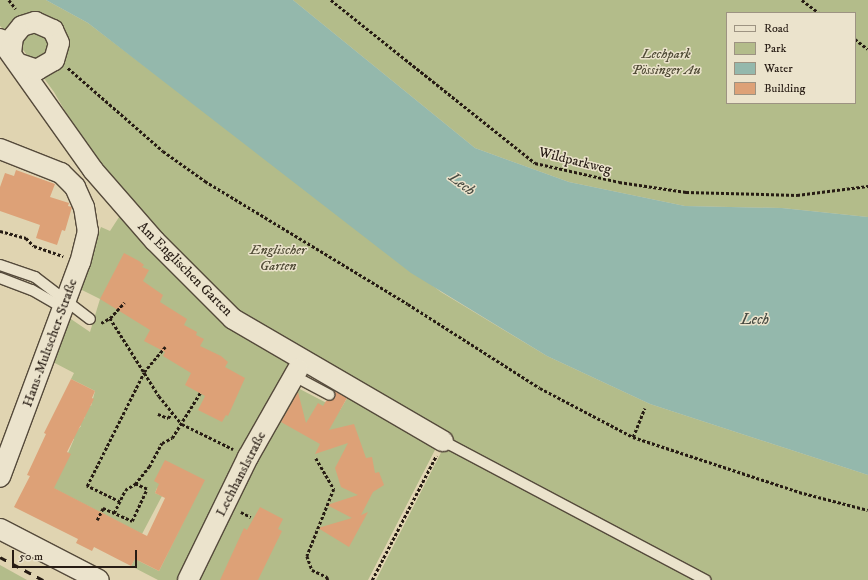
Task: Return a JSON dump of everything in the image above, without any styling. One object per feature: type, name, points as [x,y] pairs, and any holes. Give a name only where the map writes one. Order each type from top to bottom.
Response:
[{"type":"street","points":[[28,23],[42,23],[53,30],[57,36],[59,50],[54,60],[38,70],[10,52],[17,31],[28,23]]},
{"type":"street","name":"Am Englischen Garten","points":[[10,52],[93,170],[155,241],[233,319],[444,441]]},
{"type":"street","name":"Hans-Multscher-Straße","points":[[0,149],[61,173],[75,187],[84,207],[88,231],[80,262],[0,477]]},
{"type":"street","name":"Lechhanslstraße","points":[[188,580],[248,457],[296,372]]},
{"type":"street","points":[[0,529],[99,580]]},
{"type":"lane","points":[[0,265],[35,277],[64,304]]},
{"type":"lane","points":[[0,278],[64,304],[90,319]]},
{"type":"lane","points":[[296,372],[329,395]]},
{"type":"lane","points":[[444,441],[706,580]]},
{"type":"path","name":"Wildparkweg","points":[[331,0],[535,164],[619,182],[686,192],[797,195],[868,186]]},
{"type":"path","points":[[802,0],[819,12]]},
{"type":"path","points":[[856,40],[868,49]]},
{"type":"path","points":[[54,60],[61,62],[163,151],[205,181],[402,300],[540,388],[633,437],[799,492],[868,510]]},
{"type":"path","points":[[0,231],[26,238],[34,246],[80,262]]},
{"type":"path","points":[[99,325],[110,318],[124,303]]},
{"type":"path","points":[[110,318],[158,396],[182,424],[248,457]]},
{"type":"path","points":[[120,502],[88,486],[144,372],[165,347]]},
{"type":"path","points":[[114,513],[125,490],[136,484],[149,467],[162,443],[172,438],[200,393]]},
{"type":"path","points":[[633,437],[645,408]]},
{"type":"path","points":[[158,414],[168,418],[172,412]]},
{"type":"path","points":[[372,580],[444,441]]},
{"type":"path","points":[[316,458],[334,489],[307,556],[312,570],[328,580]]},
{"type":"path","points":[[97,520],[103,508],[132,521],[147,489],[136,484]]},
{"type":"green space","name":"Englischer Garten","points":[[0,0],[46,0],[88,23],[441,292],[547,356],[650,404],[868,475],[868,580],[376,580],[450,435],[236,313],[159,236],[88,151],[54,92],[24,51],[0,26]]},
{"type":"green space","name":"Lechpark Pössinger Au","points":[[293,0],[868,0],[868,217],[782,208],[685,206],[569,182],[475,148]]},
{"type":"green space","points":[[121,214],[294,363],[179,580],[158,580],[131,566],[138,553],[139,561],[159,571],[204,480],[163,486],[161,490],[157,488],[155,493],[162,496],[142,534],[53,488],[74,439],[71,438],[81,426],[78,424],[81,418],[84,419],[88,405],[91,406],[95,391],[71,379],[74,373],[51,361],[68,317],[90,332],[100,299],[78,288],[101,227],[110,231]]},
{"type":"green space","points":[[296,387],[340,410],[349,395],[437,446],[368,580],[195,580]]},
{"type":"green space","points":[[0,565],[27,580],[0,580]]},
{"type":"water","name":"Lech","points":[[46,0],[293,0],[475,148],[569,182],[685,206],[782,208],[868,217],[868,475],[650,404],[547,356],[411,273],[88,23]]},
{"type":"building","points":[[16,170],[55,184],[50,197],[69,203],[68,206],[72,207],[65,231],[62,230],[57,245],[36,238],[40,225],[0,211],[0,187],[5,173],[14,176]]},
{"type":"building","points":[[124,253],[139,261],[144,265],[142,267],[149,270],[143,281],[163,295],[160,302],[187,319],[184,325],[197,332],[196,335],[204,339],[200,346],[221,356],[228,362],[225,367],[245,378],[228,416],[226,415],[222,422],[198,410],[205,396],[185,385],[191,373],[163,356],[165,352],[144,341],[150,330],[100,299]]},
{"type":"building","points":[[71,379],[95,391],[92,398],[94,399],[67,452],[71,454],[54,488],[147,536],[165,498],[155,493],[159,484],[154,481],[165,460],[205,480],[159,571],[135,559],[131,566],[94,547],[92,551],[76,543],[78,539],[14,507],[30,476],[27,475],[46,434],[44,433]]},
{"type":"building","points":[[334,391],[347,398],[329,430],[354,424],[366,458],[372,457],[375,473],[379,472],[384,485],[373,492],[361,515],[368,512],[349,547],[318,528],[352,518],[327,505],[358,495],[341,487],[335,468],[348,443],[315,454],[320,444],[281,422],[298,392],[306,423],[318,403],[323,406],[326,401],[334,398]]},
{"type":"building","points":[[260,507],[283,519],[278,529],[282,531],[258,580],[220,580],[244,528],[247,530]]},
{"type":"railway","points":[[0,557],[43,580]]}]
